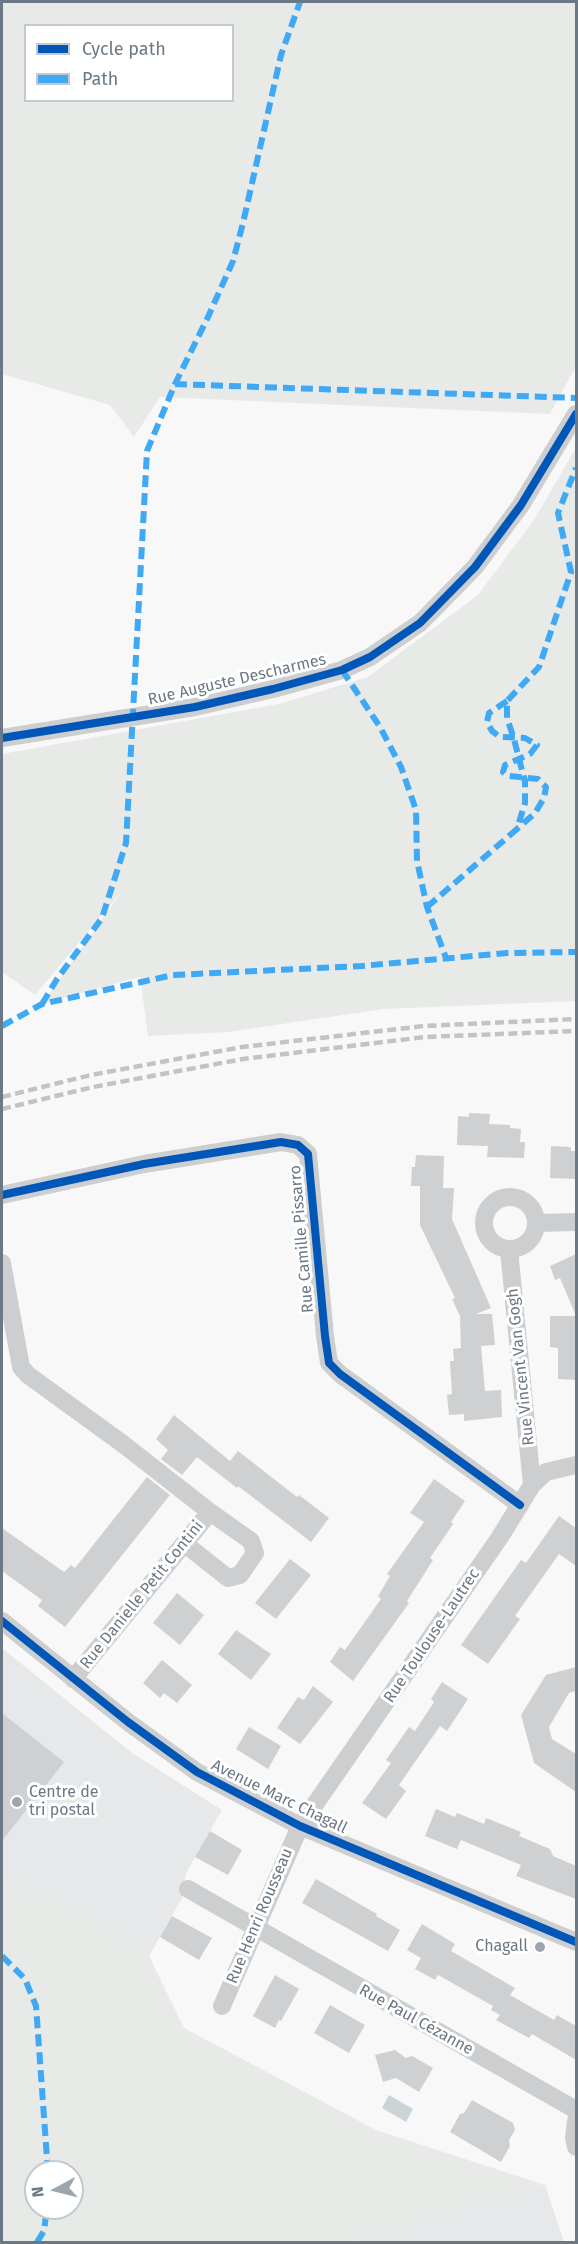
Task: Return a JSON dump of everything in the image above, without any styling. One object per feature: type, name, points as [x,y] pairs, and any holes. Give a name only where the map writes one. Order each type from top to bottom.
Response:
[{"type":"street","name":"Rue Auguste Descharmes","points":[[2,738],[195,707],[331,673],[370,657],[420,622],[475,567],[521,505],[576,414]]},
{"type":"street","name":"Rue Camille Pissarro","points":[[2,1195],[144,1164],[281,1142],[298,1145],[308,1154],[329,1362],[340,1374],[520,1505]]},
{"type":"street","points":[[507,1197],[516,1198],[531,1207],[536,1223],[531,1239],[518,1248],[509,1250],[494,1244],[488,1237],[484,1220],[492,1205],[507,1197]]},
{"type":"street","points":[[536,1223],[576,1222]]},
{"type":"street","name":"Rue Vincent Van Gogh","points":[[509,1250],[532,1485]]},
{"type":"street","name":"Rue Danielle Petit Contini","points":[[2,1263],[21,1367],[28,1376],[123,1444],[210,1512],[73,1679]]},
{"type":"street","name":"Rue Toulouse-Lautrec","points":[[300,1826],[487,1556],[532,1485],[546,1472],[576,1465]]},
{"type":"street","points":[[185,1544],[228,1578],[240,1575],[255,1553],[250,1541],[210,1512]]},
{"type":"street","name":"Avenue Marc Chagall","points":[[2,1621],[128,1722],[197,1772],[300,1826],[576,1942]]},
{"type":"street","name":"Rue Henri Rousseau","points":[[222,2006],[300,1826]]},
{"type":"street","name":"Rue Paul Cézanne","points":[[188,1889],[576,2110]]},
{"type":"street","points":[[576,2121],[574,2138],[576,2146]]},
{"type":"shaded area","points":[[2,2],[576,2],[576,366],[550,414],[160,397],[134,437],[110,405],[2,374]]},
{"type":"shaded area","points":[[576,448],[576,1001],[383,1009],[228,1032],[148,1036],[140,977],[42,1004],[123,890],[35,995],[2,972],[2,754],[279,704],[368,677],[478,595],[534,520]]},
{"type":"shaded area","points":[[2,1648],[132,1753],[222,1810],[186,1873],[182,1898],[149,1956],[112,1929],[2,1878]]},
{"type":"shaded area","points":[[2,1878],[112,1929],[149,1956],[184,2028],[376,2130],[545,2185],[349,2242],[2,2242]]},
{"type":"shaded area","points":[[389,2095],[413,2109],[406,2122],[382,2108]]},
{"type":"shaded area","points":[[545,2185],[564,2242],[349,2242]]},
{"type":"building","points":[[469,1113],[490,1114],[489,1124],[510,1125],[510,1128],[521,1129],[520,1142],[525,1142],[524,1158],[487,1157],[488,1146],[457,1145],[458,1116],[469,1117]]},
{"type":"building","points":[[551,1146],[571,1147],[571,1151],[576,1151],[576,1179],[550,1178]]},
{"type":"building","points":[[416,1155],[444,1156],[443,1188],[454,1188],[452,1219],[491,1308],[476,1314],[492,1314],[495,1345],[481,1346],[485,1391],[501,1390],[502,1417],[464,1421],[464,1414],[449,1415],[447,1395],[452,1394],[450,1361],[454,1361],[453,1349],[461,1348],[460,1316],[452,1299],[455,1298],[420,1225],[420,1186],[411,1186],[412,1167],[415,1167]]},
{"type":"building","points":[[576,1254],[576,1316],[560,1278],[555,1280],[550,1266]]},
{"type":"building","points":[[550,1316],[576,1316],[576,1380],[558,1379],[558,1348],[550,1347]]},
{"type":"building","points":[[174,1415],[230,1461],[238,1451],[297,1497],[299,1495],[329,1518],[311,1542],[197,1457],[182,1475],[161,1459],[168,1450],[156,1439]]},
{"type":"building","points":[[147,1477],[170,1495],[65,1627],[38,1606],[42,1600],[2,1571],[2,1528],[64,1572],[71,1565],[75,1568]]},
{"type":"building","points":[[434,1479],[465,1501],[451,1522],[453,1524],[430,1558],[433,1560],[407,1601],[409,1603],[353,1681],[330,1662],[340,1647],[345,1650],[381,1599],[378,1596],[390,1576],[387,1574],[424,1522],[410,1513]]},
{"type":"building","points":[[559,1516],[576,1528],[576,1566],[559,1554],[515,1616],[520,1619],[488,1664],[461,1645],[521,1560],[526,1563]]},
{"type":"building","points":[[290,1559],[311,1575],[276,1619],[255,1603]]},
{"type":"building","points":[[177,1593],[204,1615],[180,1645],[153,1623]]},
{"type":"building","points":[[236,1630],[271,1654],[251,1680],[218,1654]]},
{"type":"building","points":[[162,1660],[192,1685],[177,1703],[164,1693],[160,1698],[143,1683]]},
{"type":"building","points":[[576,1667],[576,1691],[569,1693],[549,1727],[552,1739],[576,1754],[576,1792],[534,1763],[521,1715],[546,1675]]},
{"type":"building","points":[[442,1682],[468,1699],[447,1731],[440,1726],[399,1785],[406,1791],[386,1819],[362,1803],[391,1763],[386,1760],[409,1727],[415,1731],[434,1702],[431,1699]]},
{"type":"building","points":[[313,1686],[333,1702],[300,1744],[277,1728],[298,1697],[304,1700]]},
{"type":"building","name":"Centre de tri postal","points":[[2,1713],[64,1762],[2,1841]]},
{"type":"building","points":[[249,1727],[281,1746],[268,1769],[236,1749]]},
{"type":"building","points":[[436,1809],[455,1817],[457,1813],[484,1824],[486,1818],[521,1832],[519,1836],[550,1849],[553,1856],[576,1866],[576,1899],[516,1876],[521,1865],[461,1840],[457,1849],[425,1836]]},
{"type":"building","points":[[210,1831],[242,1850],[228,1875],[195,1857]]},
{"type":"building","points":[[316,1879],[400,1930],[388,1951],[302,1903]]},
{"type":"building","points":[[172,1916],[212,1938],[199,1960],[160,1937]]},
{"type":"building","points":[[422,1924],[455,1944],[451,1951],[515,1988],[510,1995],[554,2020],[557,2015],[576,2026],[576,2060],[532,2034],[529,2038],[496,2020],[500,2015],[491,2010],[493,2006],[438,1975],[435,1980],[415,1969],[421,1958],[407,1950]]},
{"type":"building","points":[[275,1975],[299,1989],[275,2028],[253,2016]]},
{"type":"building","points":[[330,2005],[365,2025],[349,2053],[314,2033]]},
{"type":"building","points":[[395,2050],[406,2058],[412,2056],[433,2068],[419,2092],[396,2078],[383,2082],[375,2055]]},
{"type":"building","points":[[472,2100],[513,2123],[515,2130],[509,2140],[510,2146],[501,2162],[450,2132],[460,2114],[464,2113]]},
{"type":"railway","points":[[2,1097],[91,1075],[242,1047],[424,1026],[576,1019]]},
{"type":"railway","points":[[2,1109],[93,1087],[243,1059],[425,1037],[576,1031]]},
{"type":"marked path","points":[[42,1004],[57,979],[102,918],[126,843],[147,451],[175,384],[233,261],[281,55],[300,2]]},
{"type":"marked path","points":[[175,384],[576,398]]},
{"type":"marked path","points":[[427,907],[517,829],[525,803],[525,782],[507,718],[507,701],[539,667],[571,572],[558,513],[576,468]]},
{"type":"marked path","points":[[342,670],[380,727],[401,767],[416,810],[417,861],[427,907],[446,958]]},
{"type":"marked path","points":[[507,701],[489,713],[487,722],[492,731],[500,737],[525,738],[537,745],[530,754],[505,765],[503,772],[509,776],[538,779],[546,787],[544,798],[535,813],[517,829]]},
{"type":"marked path","points":[[2,1026],[42,1004],[173,975],[361,966],[507,953],[576,952]]},
{"type":"marked path","points":[[2,1956],[25,1979],[36,2006],[47,2160]]},
{"type":"marked path","points":[[37,2242],[44,2231],[45,2220]]},
{"type":"cycle path","points":[[2,738],[195,707],[342,670],[370,657],[420,623],[475,567],[521,505],[576,414]]},
{"type":"cycle path","points":[[2,1195],[144,1164],[281,1142],[298,1145],[308,1154],[329,1363],[340,1374],[520,1505]]},
{"type":"cycle path","points":[[2,1621],[128,1722],[197,1772],[300,1826],[576,1942]]},
{"type":"place","name":"Centre de tri postal","points":[[17,1802]]},
{"type":"place","name":"Chagall","points":[[540,1947]]}]
